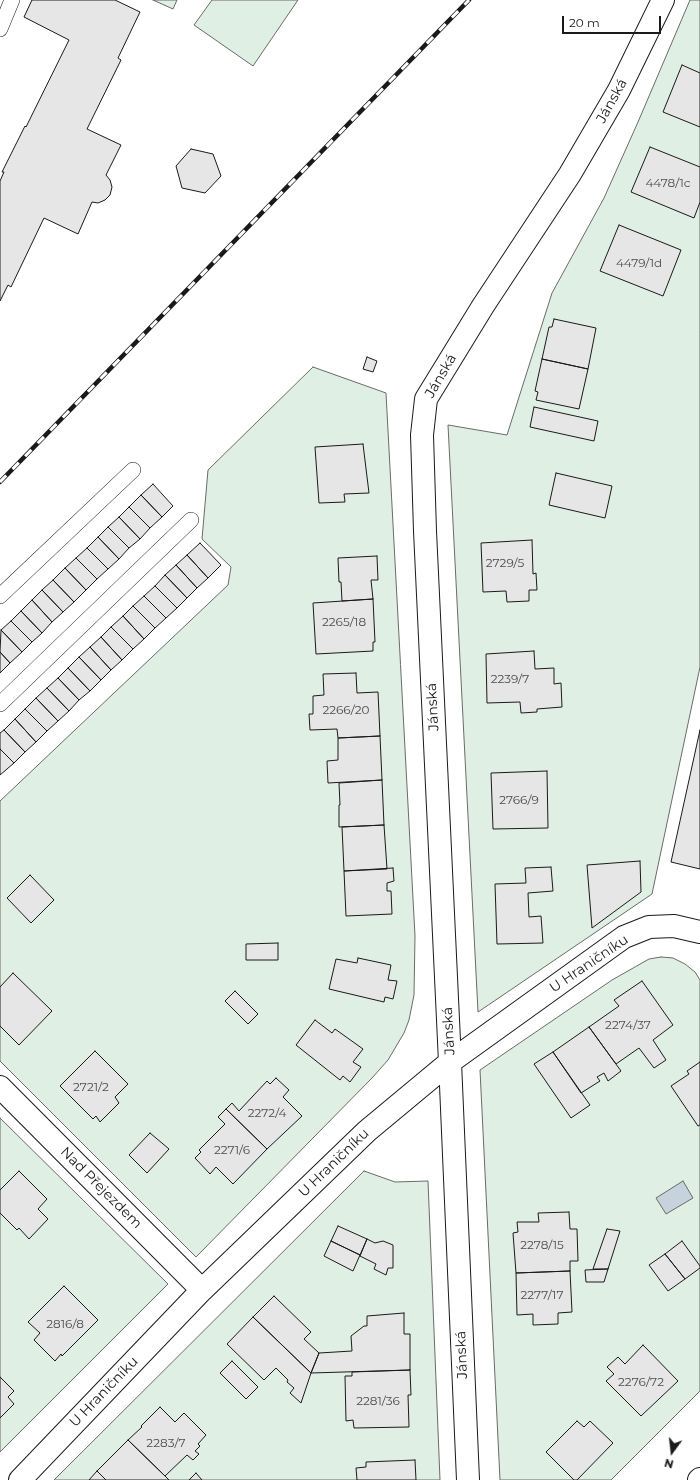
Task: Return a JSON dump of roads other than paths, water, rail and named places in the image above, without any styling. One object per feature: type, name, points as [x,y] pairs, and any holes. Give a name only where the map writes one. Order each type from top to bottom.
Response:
[{"type":"street","name":"Jánská","points":[[468,1480],[425,531],[422,435],[426,399],[483,306],[570,174],[619,90],[663,0]]},
{"type":"street","name":"U Hraničníku","points":[[20,1480],[202,1290],[367,1131],[450,1062],[624,937],[649,928],[674,926],[700,932]]},
{"type":"street","name":"Nad Přejezdem","points":[[0,1087],[202,1290]]},
{"type":"lane","points":[[0,29],[12,0]]},
{"type":"lane","points":[[0,596],[133,470]]},
{"type":"lane","points":[[0,704],[191,520]]},
{"type":"railway","points":[[0,482],[469,0]]}]
